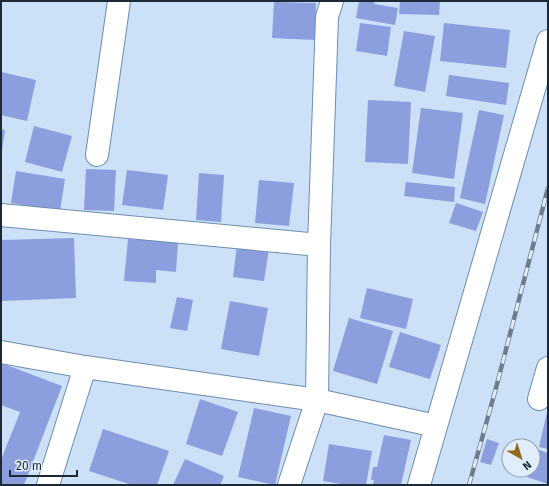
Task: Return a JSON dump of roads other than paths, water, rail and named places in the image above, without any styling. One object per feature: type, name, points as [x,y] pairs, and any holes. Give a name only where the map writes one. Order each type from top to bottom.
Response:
[{"type":"street","points":[[97,155],[118,1]]},
{"type":"street","points":[[289,485],[317,400],[319,245],[327,17],[332,1]]},
{"type":"street","points":[[419,485],[548,41]]},
{"type":"street","points":[[1,216],[319,245]]},
{"type":"street","points":[[1,352],[85,368],[317,400],[436,426]]},
{"type":"street","points":[[48,485],[85,368]]},
{"type":"street","points":[[539,399],[548,368]]},
{"type":"railway","points":[[469,485],[548,188]]}]
